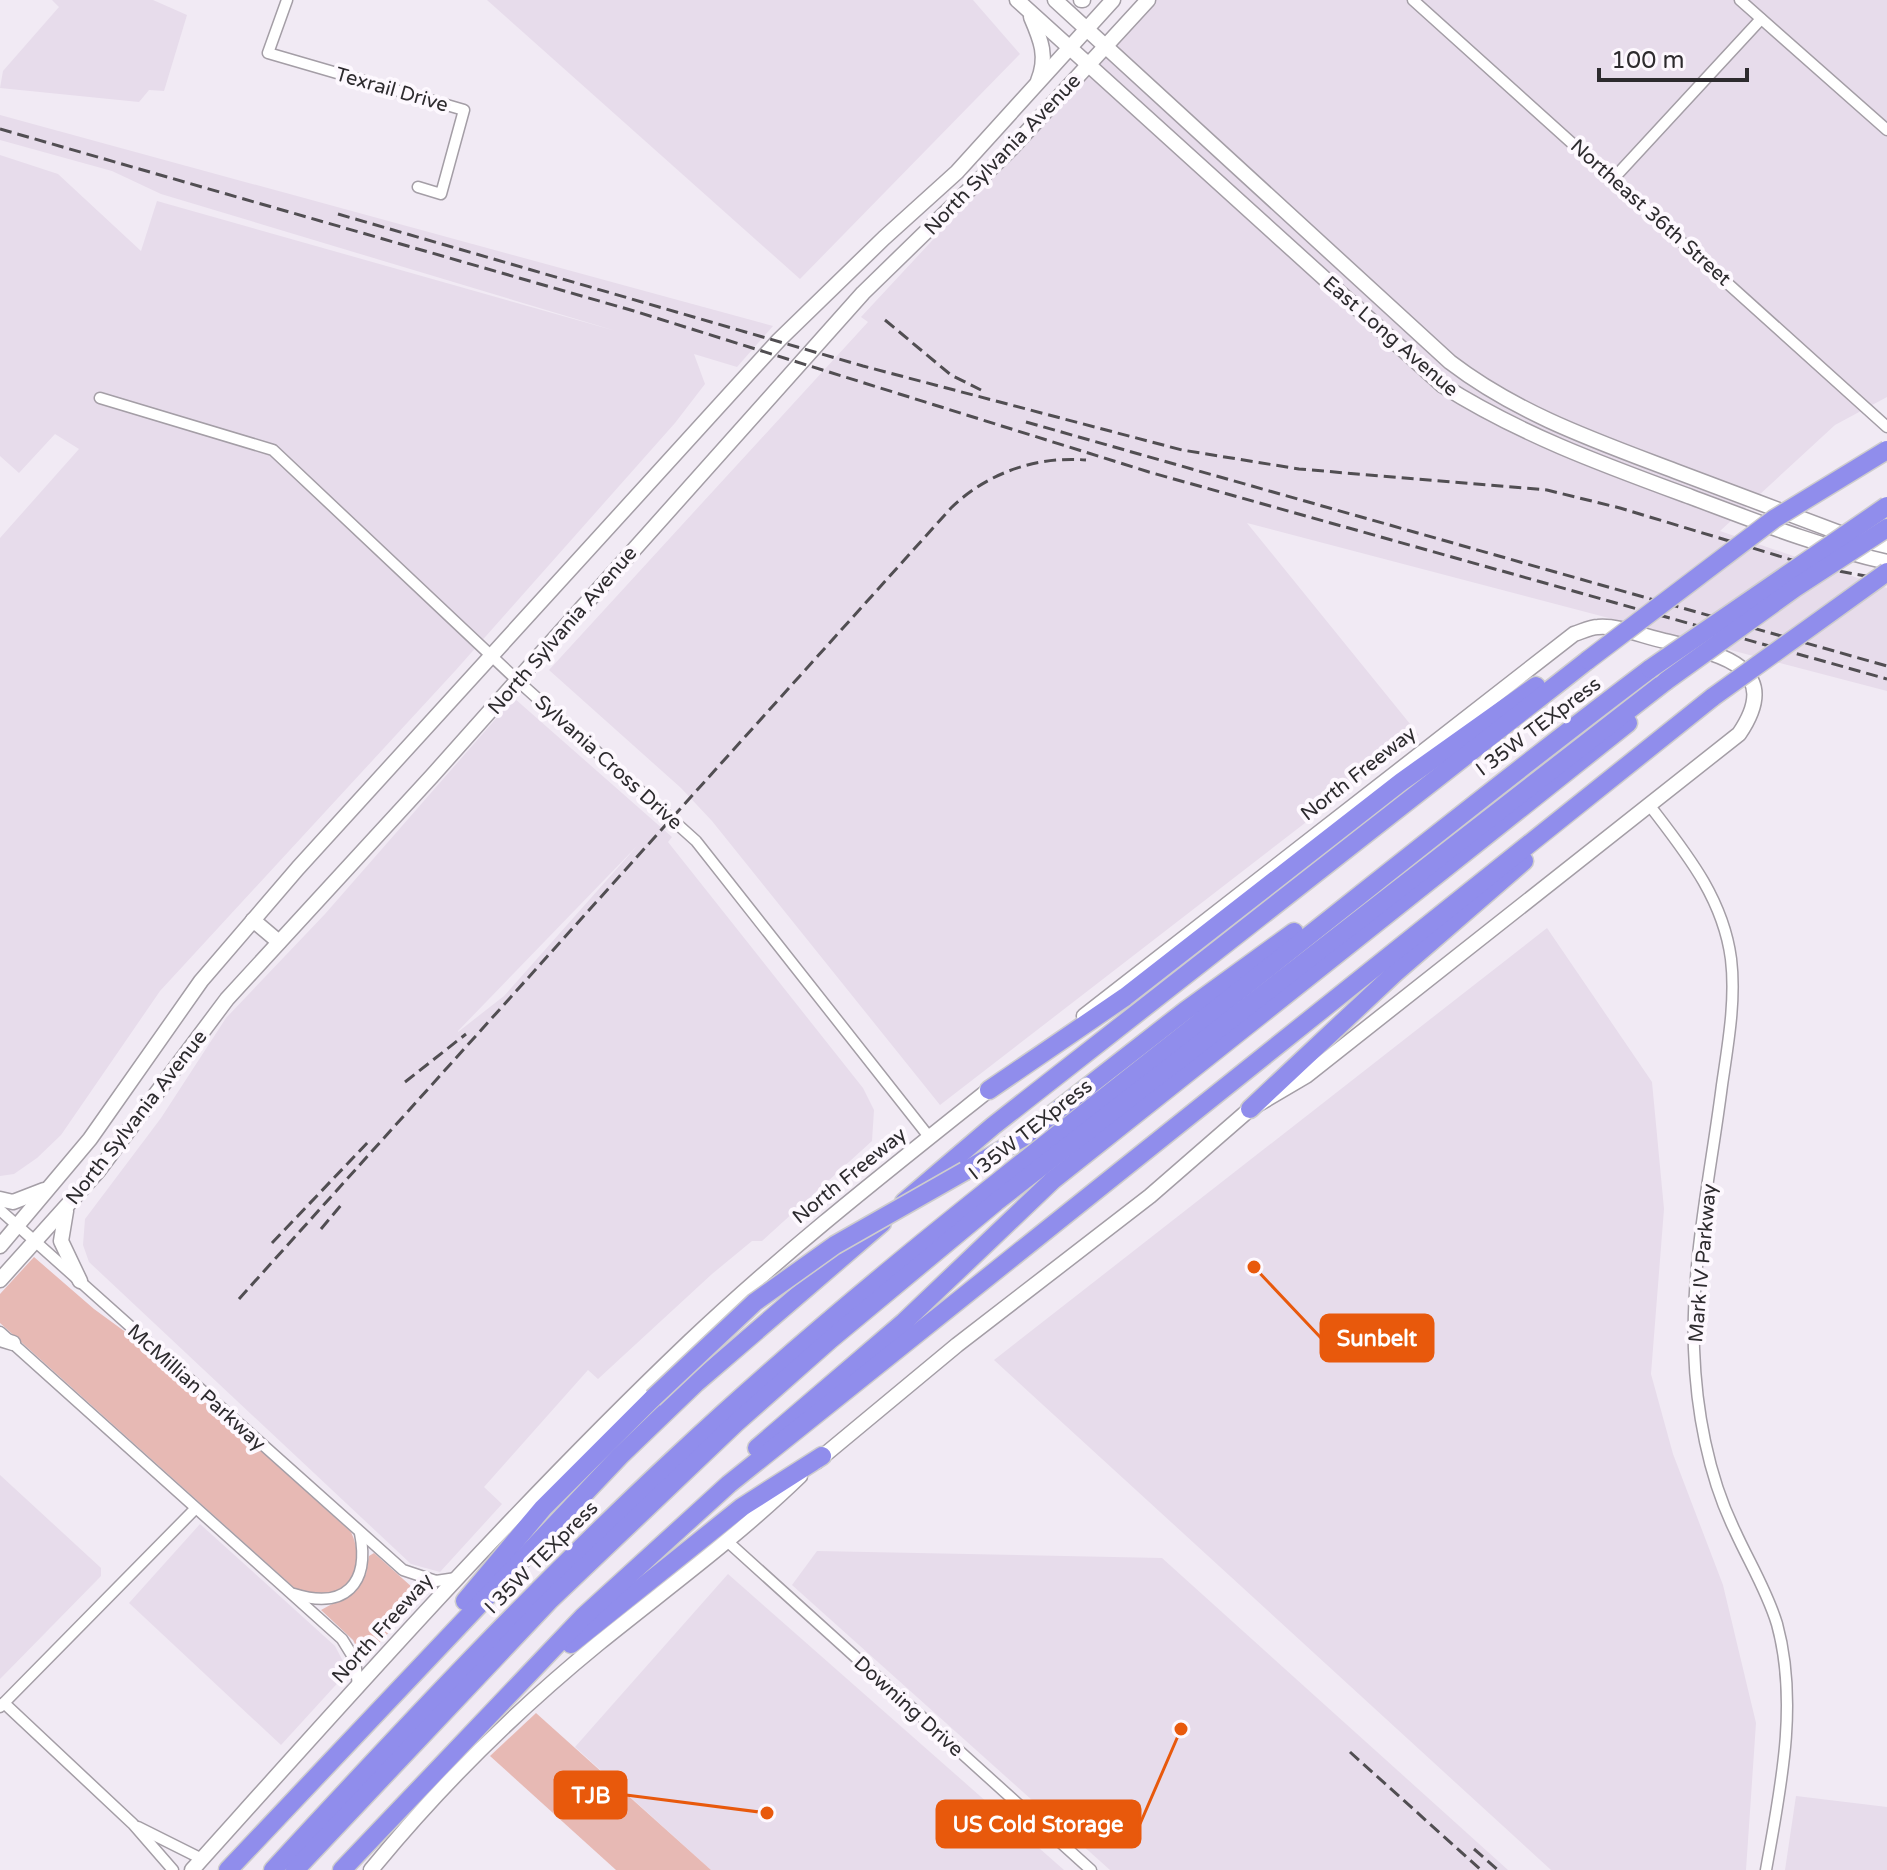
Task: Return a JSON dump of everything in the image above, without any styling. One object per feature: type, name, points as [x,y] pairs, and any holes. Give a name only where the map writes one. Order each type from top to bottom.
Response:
[{"type":"highway","points":[[228,1870],[620,1456],[696,1383],[872,1232],[930,1177],[1582,658],[1601,639],[1626,630],[1774,519],[1887,450]]},
{"type":"highway","name":"I 35W TEXpress","points":[[273,1870],[526,1603],[759,1382],[878,1278],[1464,809],[1650,669],[1887,506]]},
{"type":"highway","points":[[729,1484],[737,1464],[904,1322],[1053,1180],[1587,758],[1670,682],[1735,630],[1887,528]]},
{"type":"highway","points":[[342,1870],[595,1607],[729,1484],[1713,697],[1887,572]]},
{"type":"highway","points":[[989,1090],[1125,997],[1401,782],[1582,658]]},
{"type":"highway","name":"I 35W TEXpress","points":[[295,1870],[549,1601],[736,1423],[831,1339],[996,1202],[1670,682]]},
{"type":"highway","points":[[1250,1109],[1395,973],[1544,843],[1577,805]]},
{"type":"highway","points":[[355,1736],[353,1725],[506,1556],[543,1508],[755,1302],[835,1245],[1022,1138],[1185,1011],[1464,809]]},
{"type":"highway","points":[[541,1661],[562,1652],[742,1507],[822,1456]]},
{"type":"main road","name":"East Long Avenue","points":[[1055,0],[1450,362],[1478,382],[1538,417],[1853,538],[1887,546]]},
{"type":"main road","name":"North Sylvania Avenue","points":[[0,1246],[58,1180],[169,1023],[253,920],[779,340],[884,238],[949,181],[1113,0]]},
{"type":"main road","name":"North Sylvania Avenue","points":[[0,1280],[68,1204],[155,1098],[227,999],[518,681],[863,293],[1011,149],[1148,0]]},
{"type":"main road","name":"East Long Avenue","points":[[1022,5],[1442,385],[1529,435],[1736,514],[1887,562]]},
{"type":"main road","points":[[1022,5],[1044,50],[1043,69],[1036,86]]},
{"type":"main road","points":[[884,238],[906,254]]},
{"type":"main road","points":[[1301,258],[1317,240]]},
{"type":"main road","points":[[1650,482],[1656,464]]},
{"type":"main road","points":[[1736,514],[1745,497]]},
{"type":"main road","name":"North Freeway","points":[[197,1864],[456,1578],[692,1339],[805,1238],[989,1090],[1574,634],[1599,627],[1723,655],[1744,669],[1751,686],[1752,716],[1739,734],[1306,1076],[1250,1109],[1150,1196],[822,1456]]},
{"type":"main road","points":[[253,920],[279,942]]},
{"type":"main road","points":[[0,1199],[13,1202],[27,1199],[58,1180]]},
{"type":"main road","points":[[68,1204],[62,1221],[61,1241],[80,1281]]},
{"type":"main road","points":[[371,1870],[404,1830],[471,1761],[598,1644],[727,1541],[822,1456]]},
{"type":"street","name":"Texrail Drive","points":[[287,0],[268,53],[464,110],[441,194],[418,187]]},
{"type":"street","name":"Northeast 36th Street","points":[[1413,0],[1887,427]]},
{"type":"street","points":[[1740,0],[1887,130]]},
{"type":"street","points":[[1614,178],[1761,19]]},
{"type":"street","name":"Sylvania Cross Drive","points":[[100,398],[273,450],[518,681],[696,841],[930,1138]]},
{"type":"street","name":"Mark IV Parkway","points":[[1650,806],[1698,869],[1724,928],[1731,956],[1730,1033],[1697,1274],[1694,1349],[1702,1423],[1714,1477],[1777,1625],[1786,1683],[1788,1714],[1766,1870]]},
{"type":"street","name":"McMillian Parkway","points":[[0,1210],[403,1570],[436,1581],[456,1578]]},
{"type":"street","points":[[0,1332],[6,1341],[350,1648],[358,1670],[358,1686]]},
{"type":"street","points":[[173,1870],[133,1824],[2,1705],[195,1509]]},
{"type":"street","points":[[288,1592],[325,1601],[351,1588],[364,1561],[360,1532]]},
{"type":"street","name":"Downing Drive","points":[[727,1541],[1091,1870]]},
{"type":"street","points":[[133,1824],[197,1864]]},
{"type":"shaded area","points":[[52,0],[153,0],[187,15],[164,91],[149,90],[139,102],[0,88],[3,71],[59,7]]},
{"type":"shaded area","points":[[487,0],[973,0],[1020,54],[800,279]]},
{"type":"shaded area","points":[[1156,0],[1887,0],[1887,397],[1835,425],[1720,531],[1887,588],[1887,691],[1247,523],[1419,735],[940,1105],[712,821],[681,788],[549,670],[868,322],[861,317]]},
{"type":"shaded area","points":[[0,115],[773,326],[737,367],[694,354],[705,384],[675,423],[455,671],[160,991],[61,1135],[14,1174],[0,1176],[0,538],[79,449],[55,434],[19,473],[0,456],[0,155],[58,174],[141,251],[157,201],[616,331],[161,194],[112,171],[0,140]]},
{"type":"shaded area","points":[[514,698],[672,837],[668,842],[863,1088],[874,1110],[872,1141],[762,1241],[752,1241],[712,1274],[598,1379],[588,1370],[484,1487],[502,1504],[440,1572],[411,1564],[89,1262],[83,1245],[85,1219],[161,1118],[226,1018],[325,914]],"holes":[[[637,846],[504,996],[458,1032]]]},
{"type":"shaded area","points":[[1547,928],[1652,1082],[1664,1209],[1651,1374],[1673,1454],[1723,1585],[1756,1723],[1746,1870],[1551,1870],[994,1360]]},
{"type":"shaded area","points":[[34,1257],[94,1309],[146,1347],[351,1532],[357,1560],[353,1578],[347,1585],[330,1595],[298,1591],[0,1323],[0,1294]]},
{"type":"shaded area","points":[[0,1475],[101,1568],[101,1576],[0,1679]]},
{"type":"shaded area","points":[[200,1524],[335,1646],[345,1665],[344,1676],[281,1745],[129,1603]]},
{"type":"shaded area","points":[[817,1551],[1162,1558],[1508,1870],[1110,1870],[792,1585]]},
{"type":"shaded area","points":[[374,1553],[413,1588],[426,1593],[363,1660],[353,1640],[321,1610],[356,1591],[366,1574],[369,1556]]},
{"type":"shaded area","points":[[728,1574],[1064,1870],[711,1870],[575,1747]]},
{"type":"shaded area","points":[[536,1713],[711,1870],[616,1870],[490,1756]]},
{"type":"shaded area","points":[[1796,1796],[1887,1807],[1887,1870],[1785,1870]]},
{"type":"railway","points":[[0,129],[634,311],[1149,472],[1887,679]]},
{"type":"railway","points":[[338,214],[863,366],[1182,450],[1299,469],[1547,490],[1620,508],[1812,566],[1887,580]]},
{"type":"railway","points":[[885,320],[951,375],[981,390]]},
{"type":"railway","points":[[1026,422],[1887,666]]},
{"type":"railway","points":[[239,1299],[951,508],[980,485],[1013,469],[1049,461],[1086,460]]},
{"type":"railway","points":[[405,1082],[466,1034]]},
{"type":"railway","points":[[272,1243],[371,1139]]},
{"type":"railway","points":[[321,1229],[342,1204]]},
{"type":"railway","points":[[1350,1752],[1481,1870]]},
{"type":"railway","points":[[1474,1849],[1498,1870]]},
{"type":"place","name":"Sunbelt","points":[[1254,1267]]},
{"type":"place","name":"US Cold Storage","points":[[1181,1729]]},
{"type":"place","name":"TJB","points":[[767,1813]]}]
